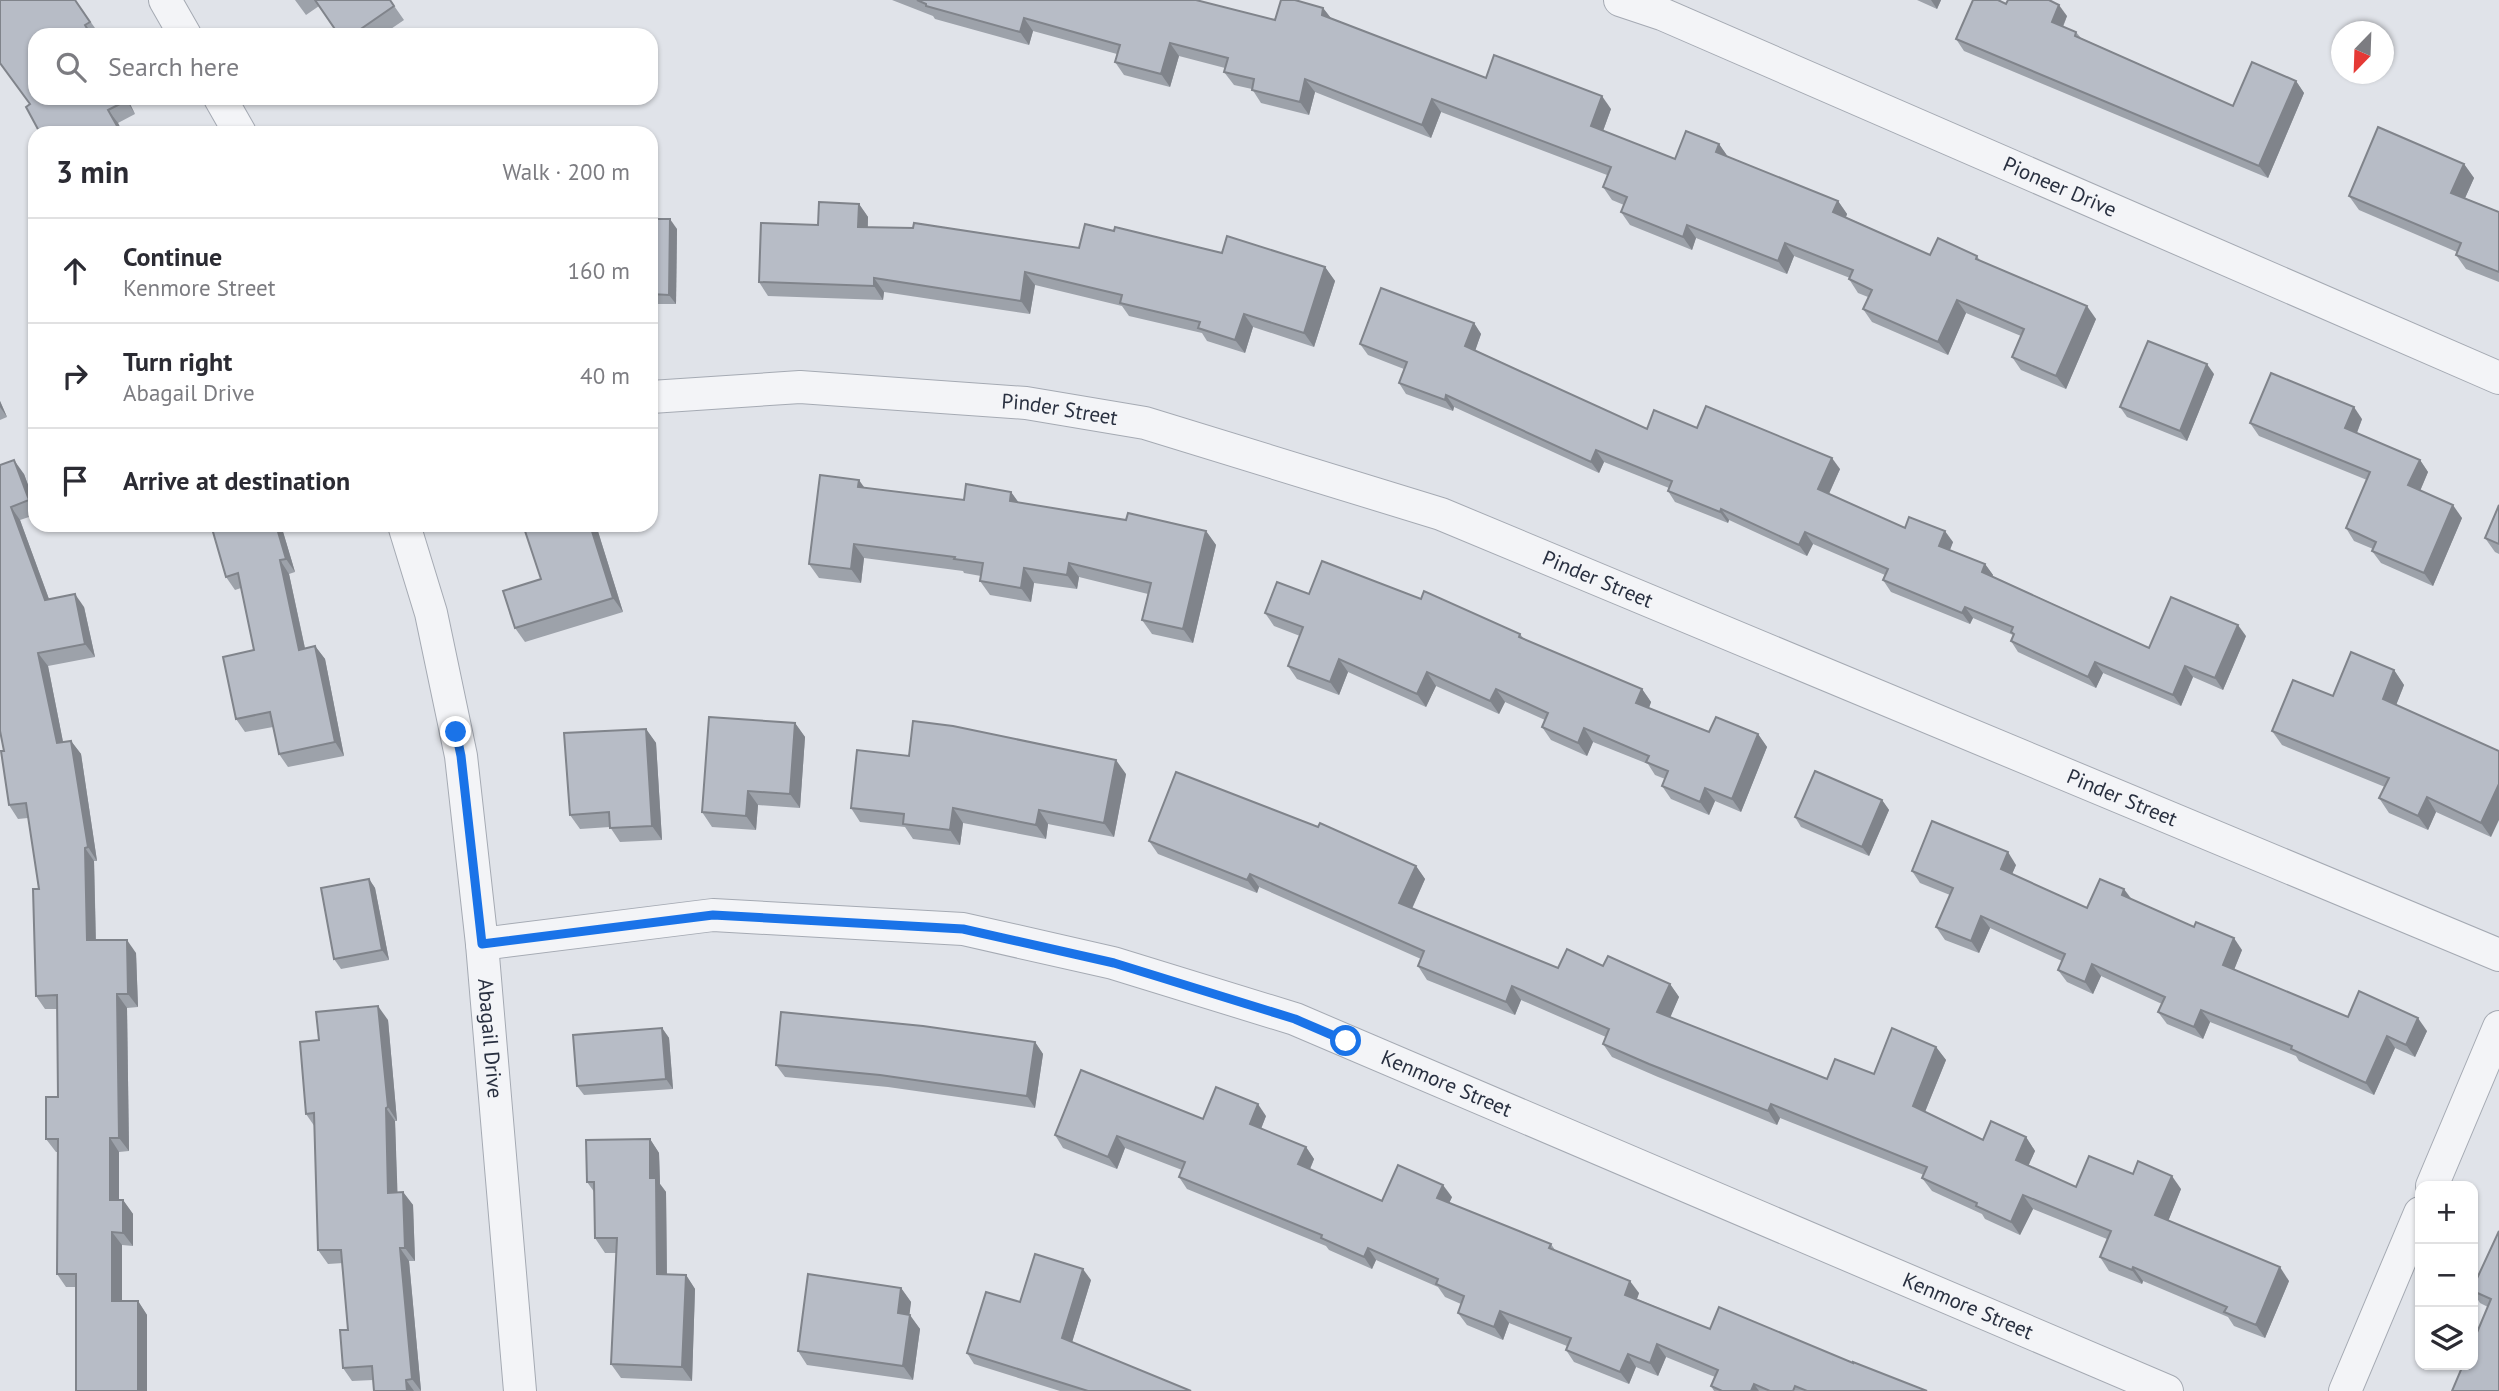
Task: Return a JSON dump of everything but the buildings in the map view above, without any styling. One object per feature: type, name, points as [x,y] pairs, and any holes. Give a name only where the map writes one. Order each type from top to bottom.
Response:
[{"type":"street","points":[[165,0],[181,28]]},
{"type":"street","name":"Pioneer Drive","points":[[1620,0],[1662,15],[2499,378]]},
{"type":"street","points":[[224,105],[236,126]]},
{"type":"street","name":"Pinder Street","points":[[658,397],[800,387],[1026,403],[1145,424],[1441,514],[2499,955]]},
{"type":"street","name":"Abagail Drive","points":[[406,532],[431,613],[461,756],[482,944],[520,1391]]},
{"type":"street","name":"Kenmore Street","points":[[482,944],[713,915],[963,929],[1114,963],[1295,1019],[2167,1391]]},
{"type":"street","points":[[2434,1181],[2499,1027]]},
{"type":"street","points":[[2345,1391],[2415,1225]]},
{"type":"route","points":[[456,732],[482,944],[713,915],[963,929],[1114,963],[1295,1019],[1346,1041]]}]
